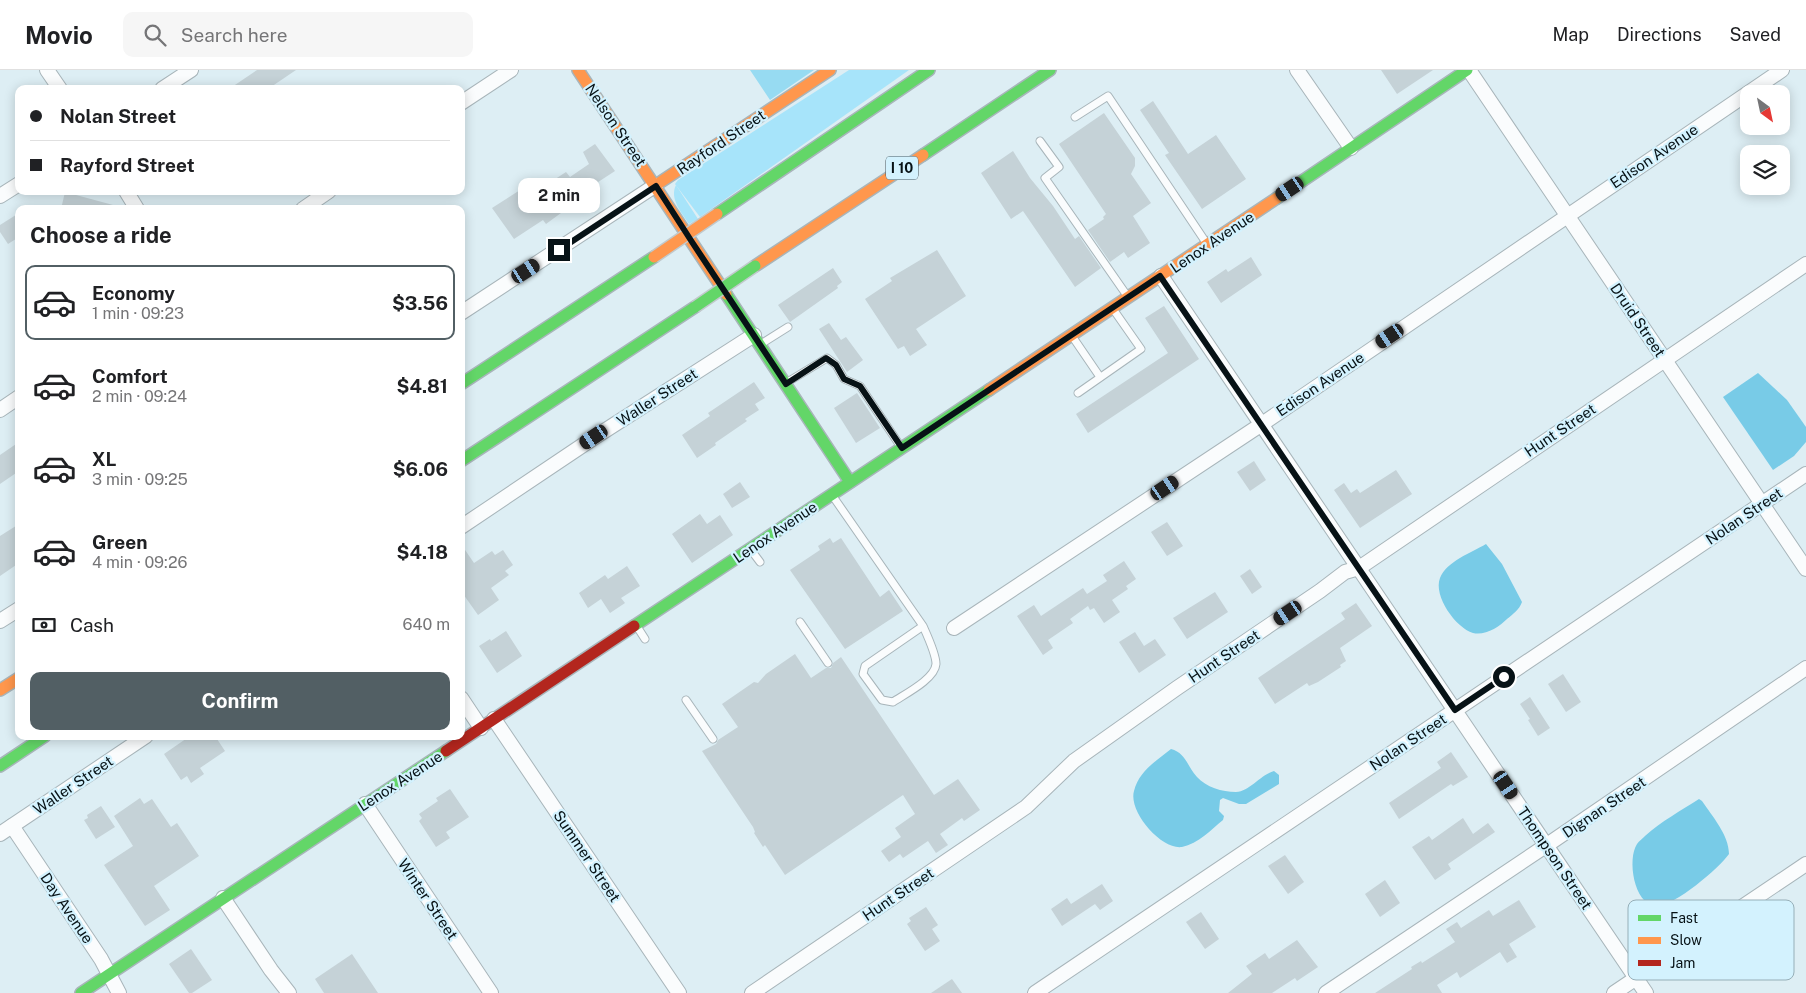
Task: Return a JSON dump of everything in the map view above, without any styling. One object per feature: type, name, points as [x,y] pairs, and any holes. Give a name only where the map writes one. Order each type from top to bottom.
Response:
[{"type":"main road","name":"Nelson Street","points":[[578,70],[850,482]]},
{"type":"main road","name":"Rayford Street","points":[[656,186],[830,70]]},
{"type":"main road","points":[[465,381],[654,257],[929,70]]},
{"type":"main road","name":"I 10","points":[[465,459],[1050,70]]},
{"type":"main road","name":"Lenox Avenue","points":[[465,738],[1468,70]]},
{"type":"main road","points":[[0,690],[15,681]]},
{"type":"main road","points":[[0,766],[39,740]]},
{"type":"main road","name":"Lenox Avenue","points":[[81,993],[463,740]]},
{"type":"street","points":[[47,70],[57,85]]},
{"type":"street","points":[[168,85],[190,70]]},
{"type":"street","points":[[465,100],[511,70]]},
{"type":"street","points":[[1297,70],[1351,148]]},
{"type":"street","name":"Druid Street","points":[[1468,70],[1806,569]]},
{"type":"street","name":"Edison Avenue","points":[[954,628],[1262,424],[1782,70]]},
{"type":"street","name":"Rayford Street","points":[[465,311],[656,186]]},
{"type":"street","points":[[0,196],[15,187]]},
{"type":"street","points":[[309,205],[323,195]]},
{"type":"street","name":"Hunt Street","points":[[752,993],[1026,806],[1074,761],[1177,688],[1345,572],[1359,568],[1806,264]]},
{"type":"street","name":"Thompson Street","points":[[1160,276],[1628,966]]},
{"type":"street","name":"Waller Street","points":[[465,524],[594,437],[757,340]]},
{"type":"street","points":[[0,410],[15,400]]},
{"type":"street","name":"Nolan Street","points":[[1035,993],[1806,474]]},
{"type":"street","points":[[0,621],[15,612]]},
{"type":"street","name":"Dignan Street","points":[[1326,993],[1806,668]]},
{"type":"street","points":[[465,704],[481,728]]},
{"type":"street","name":"Summer Street","points":[[494,719],[679,993]]},
{"type":"street","name":"Waller Street","points":[[0,834],[140,740]]},
{"type":"street","name":"Winter Street","points":[[365,804],[491,993]]},
{"type":"street","name":"Day Avenue","points":[[12,826],[101,959],[119,993]]},
{"type":"street","points":[[1752,900],[1806,864]]},
{"type":"street","points":[[223,898],[271,970],[289,993]]},
{"type":"street","points":[[1614,993],[1633,980]]},
{"type":"street","name":"Thompson Street","points":[[1637,980],[1646,993]]},
{"type":"lane","points":[[1075,118],[1108,96],[1208,244]]},
{"type":"lane","points":[[1040,141],[1059,167],[1045,178],[1128,298]]},
{"type":"lane","points":[[1078,392],[1141,349],[1112,308]]},
{"type":"lane","points":[[757,340],[788,327]]},
{"type":"lane","points":[[1071,336],[1100,377]]},
{"type":"lane","points":[[786,384],[826,358],[831,360],[844,379],[860,386],[902,448]]},
{"type":"lane","points":[[832,494],[923,626],[936,664],[931,676],[893,702],[882,700],[863,674],[865,666],[923,626]]},
{"type":"lane","points":[[750,549],[760,562]]},
{"type":"lane","points":[[800,622],[828,663]]},
{"type":"lane","points":[[635,625],[645,639]]},
{"type":"lane","points":[[686,700],[713,739]]},
{"type":"shaded area","points":[[750,70],[814,70],[770,100]]},
{"type":"shaded area","points":[[849,70],[909,70],[700,217],[675,184],[678,180]]},
{"type":"shaded area","points":[[676,185],[698,219],[689,224],[675,201],[674,190]]},
{"type":"shaded area","points":[[1758,373],[1787,400],[1806,427],[1806,442],[1794,456],[1773,470],[1723,397]]},
{"type":"shaded area","points":[[1486,544],[1502,564],[1522,602],[1516,611],[1500,625],[1492,630],[1478,634],[1466,630],[1453,618],[1443,602],[1439,585],[1443,572],[1448,567]]},
{"type":"shaded area","points":[[1171,749],[1183,757],[1201,781],[1220,790],[1241,791],[1274,771],[1279,775],[1279,784],[1246,804],[1239,804],[1223,798],[1220,800],[1219,811],[1224,816],[1223,820],[1194,843],[1182,847],[1174,846],[1156,836],[1148,828],[1136,809],[1133,799],[1136,784],[1144,772]]},
{"type":"shaded area","points":[[1699,799],[1715,819],[1723,833],[1729,854],[1706,877],[1675,900],[1644,900],[1634,880],[1634,851],[1637,844],[1645,836],[1671,816]]},
{"type":"building","points":[[257,70],[296,70],[274,85],[235,85]]},
{"type":"building","points":[[1381,70],[1433,70],[1397,94]]},
{"type":"building","points":[[1153,101],[1188,154],[1216,135],[1246,179],[1202,209],[1165,155],[1169,153],[1140,110]]},
{"type":"building","points":[[1104,113],[1135,158],[1135,166],[1131,174],[1151,203],[1133,216],[1150,243],[1128,258],[1124,252],[1110,262],[1088,230],[1104,219],[1103,217],[1106,214],[1059,144]]},
{"type":"building","points":[[595,144],[615,171],[589,188],[591,191],[546,224],[543,220],[514,239],[492,208],[531,183],[534,187],[540,183],[543,187],[566,172],[570,177],[589,164],[583,152]]},
{"type":"building","points":[[1013,151],[1030,178],[1053,206],[1075,239],[1079,236],[1101,268],[1075,287],[1023,211],[1011,219],[981,173]]},
{"type":"building","points":[[64,195],[76,195],[113,205],[62,205]]},
{"type":"building","points":[[15,216],[15,240],[8,244],[0,232],[0,225]]},
{"type":"building","points":[[937,250],[966,296],[916,329],[927,345],[910,356],[904,346],[898,349],[865,299],[892,281],[890,278]]},
{"type":"building","points":[[1251,257],[1262,275],[1221,303],[1207,282],[1226,269],[1228,272]]},
{"type":"building","points":[[833,268],[842,282],[837,286],[838,288],[790,322],[778,305]]},
{"type":"building","points":[[1164,306],[1199,359],[1088,433],[1076,414],[1168,353],[1145,318]]},
{"type":"building","points":[[829,323],[841,340],[846,337],[863,360],[847,372],[819,329]]},
{"type":"building","points":[[754,382],[765,398],[755,404],[759,410],[697,458],[682,435],[710,416],[708,413]]},
{"type":"building","points":[[857,393],[880,428],[856,443],[834,408]]},
{"type":"building","points":[[15,445],[15,474],[0,484],[0,455]]},
{"type":"building","points":[[1254,461],[1266,480],[1250,491],[1237,472]]},
{"type":"building","points":[[1396,470],[1412,494],[1360,528],[1334,490],[1344,483],[1351,493],[1357,489],[1360,493]]},
{"type":"building","points":[[740,482],[750,497],[732,508],[723,494]]},
{"type":"building","points":[[700,514],[707,524],[720,515],[733,535],[692,563],[672,534]]},
{"type":"building","points":[[1167,522],[1183,546],[1167,556],[1151,532]]},
{"type":"building","points":[[15,527],[15,566],[0,576],[0,536]]},
{"type":"building","points":[[830,538],[833,543],[841,538],[880,597],[889,590],[903,611],[845,649],[790,570],[820,550],[818,546]]},
{"type":"building","points":[[465,550],[474,563],[492,551],[495,555],[503,550],[513,565],[505,571],[509,575],[491,588],[499,600],[478,615],[465,597]]},
{"type":"building","points":[[1124,561],[1136,579],[1126,586],[1128,589],[1112,600],[1120,612],[1104,623],[1094,608],[1090,610],[1088,606],[1070,619],[1073,623],[1048,640],[1053,648],[1043,655],[1017,616],[1034,605],[1041,616],[1083,588],[1087,594],[1107,581],[1103,575]]},
{"type":"building","points":[[627,566],[640,586],[621,598],[625,603],[610,613],[601,599],[588,608],[579,593],[605,575],[608,579]]},
{"type":"building","points":[[1250,569],[1262,587],[1252,594],[1240,576]]},
{"type":"building","points":[[1215,592],[1228,612],[1187,639],[1173,618]]},
{"type":"building","points":[[1356,603],[1372,626],[1340,648],[1346,661],[1340,665],[1341,667],[1318,682],[1309,686],[1307,683],[1275,704],[1258,678],[1345,619],[1341,613]]},
{"type":"building","points":[[506,631],[522,656],[497,673],[479,646]]},
{"type":"building","points":[[1135,632],[1144,646],[1155,639],[1166,655],[1139,673],[1119,642]]},
{"type":"building","points":[[795,654],[811,678],[826,668],[831,668],[833,663],[841,657],[934,795],[958,779],[980,810],[964,821],[962,818],[940,834],[948,845],[936,853],[928,841],[903,858],[900,854],[889,862],[881,851],[901,837],[895,828],[915,814],[903,795],[785,875],[765,845],[763,847],[754,833],[753,827],[702,751],[716,744],[718,740],[738,727],[722,704],[754,682],[758,683],[766,674]]},
{"type":"building","points":[[1563,674],[1581,702],[1566,712],[1548,684]]},
{"type":"building","points":[[1530,697],[1550,728],[1538,736],[1520,704]]},
{"type":"building","points":[[184,740],[218,740],[225,751],[200,768],[204,774],[191,783],[187,776],[181,780],[164,754]]},
{"type":"building","points":[[1451,752],[1468,777],[1453,786],[1451,784],[1399,819],[1389,803],[1441,768],[1437,762]]},
{"type":"building","points":[[450,789],[469,817],[446,832],[450,838],[436,847],[419,821],[422,818],[419,814],[438,801],[436,798]]},
{"type":"building","points":[[140,798],[144,804],[152,799],[171,827],[177,823],[199,856],[154,886],[170,910],[145,926],[104,865],[133,846],[114,816]]},
{"type":"building","points":[[101,806],[115,827],[96,839],[84,820],[88,818],[87,815]]},
{"type":"building","points":[[1463,818],[1473,834],[1488,823],[1495,832],[1448,864],[1451,869],[1435,880],[1412,847],[1429,836],[1432,840]]},
{"type":"building","points":[[1285,855],[1304,882],[1288,894],[1268,866]]},
{"type":"building","points":[[1385,880],[1400,903],[1380,917],[1365,894]]},
{"type":"building","points":[[1102,884],[1113,901],[1100,910],[1095,904],[1062,926],[1051,909],[1067,898],[1071,904]]},
{"type":"building","points":[[1519,900],[1536,927],[1509,944],[1517,957],[1507,963],[1500,952],[1460,978],[1457,972],[1437,985],[1442,993],[1375,993],[1412,969],[1411,967],[1421,961],[1422,963],[1455,942],[1446,929],[1457,922],[1461,928],[1489,910],[1493,916]]},
{"type":"building","points":[[926,907],[938,925],[932,929],[940,941],[925,951],[907,924],[911,921],[909,918]]},
{"type":"building","points":[[1201,912],[1219,939],[1205,949],[1186,922]]},
{"type":"building","points":[[1297,940],[1318,967],[1297,981],[1295,978],[1272,993],[1228,993],[1252,974],[1246,966],[1265,953],[1269,959]]},
{"type":"building","points":[[191,949],[212,980],[189,993],[169,964]]},
{"type":"building","points":[[352,954],[378,993],[324,993],[315,979]]},
{"type":"building","points":[[952,979],[962,993],[931,993]]},
{"type":"traffic: fast","points":[[717,214],[929,70]]},
{"type":"traffic: fast","points":[[923,155],[1050,70]]},
{"type":"traffic: fast","points":[[1277,198],[1467,70]]},
{"type":"traffic: fast","points":[[465,381],[654,257]]},
{"type":"traffic: fast","points":[[695,307],[755,266]]},
{"type":"traffic: fast","points":[[726,294],[850,482]]},
{"type":"traffic: fast","points":[[465,458],[695,307]]},
{"type":"traffic: fast","points":[[634,626],[989,390]]},
{"type":"traffic: fast","points":[[0,766],[39,740]]},
{"type":"traffic: fast","points":[[81,993],[446,751]]},
{"type":"traffic: slow","points":[[578,70],[726,294]]},
{"type":"traffic: slow","points":[[656,185],[830,70]]},
{"type":"traffic: slow","points":[[755,266],[923,155]]},
{"type":"traffic: slow","points":[[989,390],[1277,198]]},
{"type":"traffic: slow","points":[[654,257],[717,214]]},
{"type":"traffic: slow","points":[[0,690],[15,681]]},
{"type":"traffic: jam","points":[[465,738],[634,626]]},
{"type":"traffic: jam","points":[[446,751],[463,740]]},
{"type":"route","points":[[559,250],[656,186],[786,384],[826,358],[831,360],[844,379],[855,382],[860,386],[902,448],[1160,276],[1455,710],[1504,677]]}]
